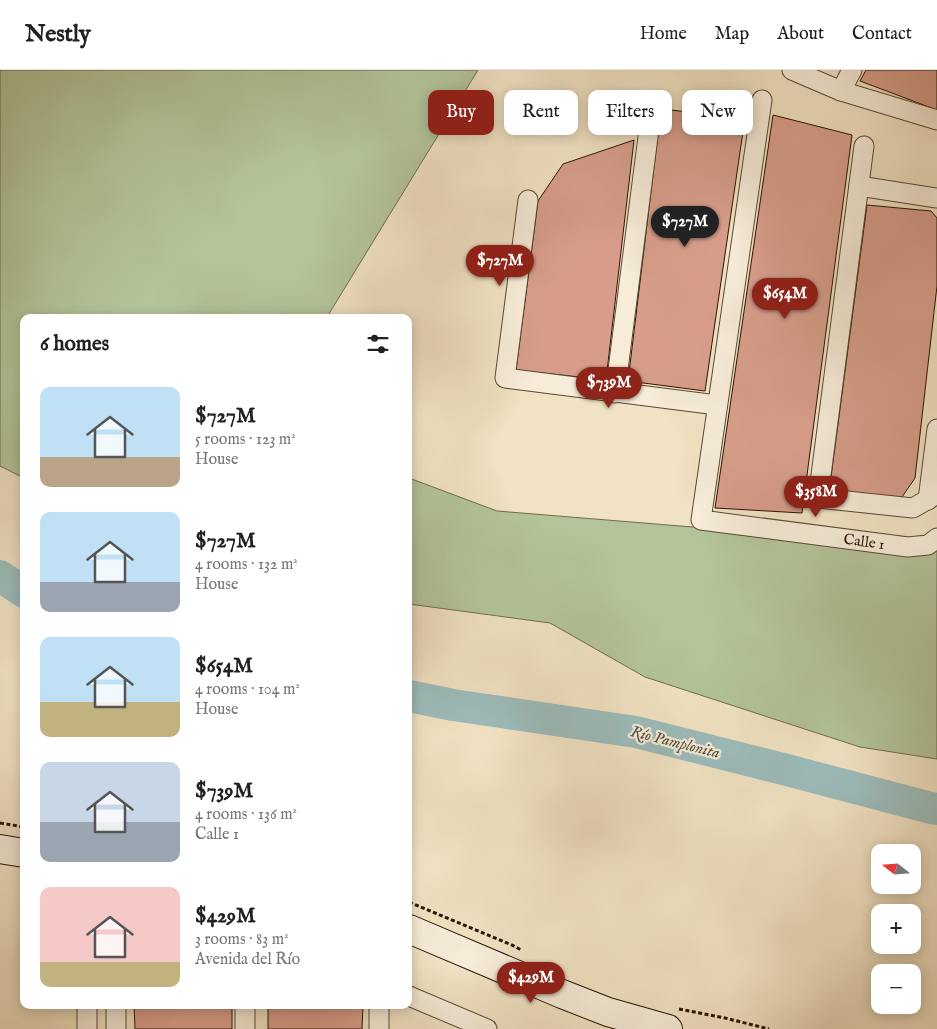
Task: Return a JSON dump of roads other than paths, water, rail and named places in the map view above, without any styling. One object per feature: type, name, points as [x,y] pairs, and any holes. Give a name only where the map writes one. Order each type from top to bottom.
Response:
[{"type":"main road","points":[[0,849],[20,852]]},
{"type":"main road","points":[[412,930],[599,1009],[673,1019]]},
{"type":"street","points":[[792,70],[841,91],[937,120]]},
{"type":"street","points":[[841,91],[852,70]]},
{"type":"street","points":[[528,200],[505,378],[717,405],[762,100]]},
{"type":"street","points":[[615,392],[648,135]]},
{"type":"street","points":[[864,146],[818,498],[913,508],[932,497],[937,429]]},
{"type":"street","points":[[859,186],[937,198]]},
{"type":"street","name":"Calle 1","points":[[717,405],[701,520],[908,547],[928,545],[937,538]]},
{"type":"street","points":[[412,997],[487,1029]]},
{"type":"street","points":[[87,1009],[87,1029]]},
{"type":"street","points":[[116,1009],[116,1029]]},
{"type":"street","points":[[245,1009],[245,1029]]},
{"type":"street","points":[[379,1009],[379,1029]]},
{"type":"waterway","name":"Río Pamplonita","points":[[0,576],[20,589]]},
{"type":"waterway","name":"Río Pamplonita","points":[[412,697],[453,705],[636,732],[937,809]]}]
